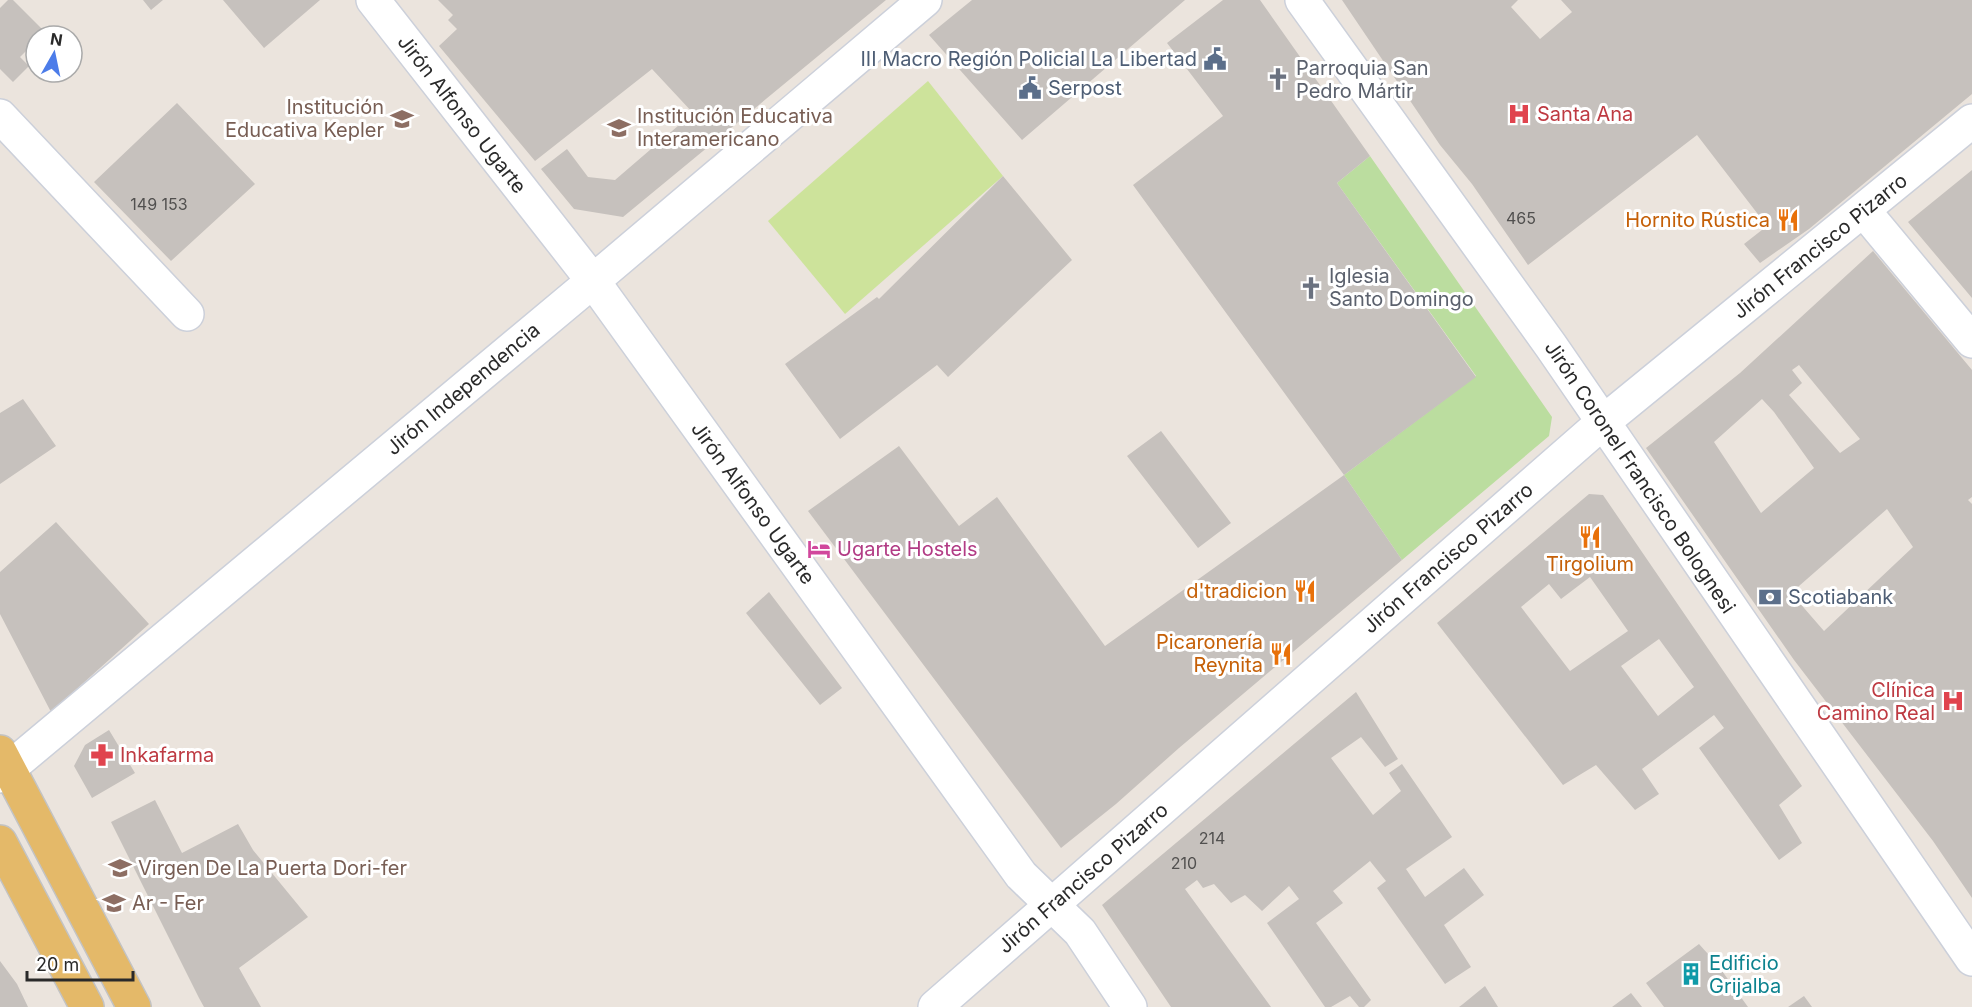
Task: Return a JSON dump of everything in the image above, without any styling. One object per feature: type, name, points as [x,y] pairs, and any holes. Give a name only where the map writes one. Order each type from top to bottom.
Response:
[{"type":"main road","points":[[3,765],[134,1007]]},
{"type":"main road","points":[[0,842],[87,1007]]},
{"type":"street","name":"Jirón Alfonso Ugarte","points":[[372,0],[592,281],[1021,875],[1080,932],[1131,1007]]},
{"type":"street","name":"Jirón Independencia","points":[[3,765],[592,281],[925,0]]},
{"type":"street","name":"Jirón Coronel Francisco Bolognesi","points":[[1302,0],[1544,337],[1972,959]]},
{"type":"street","points":[[0,116],[187,314]]},
{"type":"street","name":"Jirón Francisco Pizarro","points":[[935,1007],[1602,423],[1972,122]]},
{"type":"street","points":[[1864,211],[1972,341]]},
{"type":"green space","points":[[928,81],[1003,176],[845,314],[768,221]]},
{"type":"green space","points":[[1370,156],[1552,417],[1549,436],[1402,560],[1344,475],[1476,376],[1337,183]]},
{"type":"building","points":[[8,0],[13,0],[37,24],[24,24],[24,53],[20,57],[24,61],[24,71],[13,82],[0,69],[0,8]]},
{"type":"building","points":[[143,0],[163,0],[151,10]]},
{"type":"building","points":[[223,0],[320,0],[264,48]]},
{"type":"building","name":"Institución Educativa Interamericano","points":[[438,0],[886,0],[623,217],[574,209],[541,169],[567,149],[588,177],[615,180],[693,113],[652,69],[535,161],[439,46],[457,29],[448,20],[453,15]]},
{"type":"building","name":"Serpost","points":[[972,0],[1185,0],[1022,140],[929,35]]},
{"type":"building","name":"Iglesia Santo Domingo","points":[[1223,0],[1260,0],[1370,156],[1337,183],[1476,377],[1344,475],[1133,185],[1223,116],[1167,43]]},
{"type":"building","points":[[1342,0],[1518,0],[1511,7],[1540,39],[1572,12],[1561,0],[1972,0],[1972,94],[1809,229],[1760,263],[1744,244],[1767,226],[1697,135],[1528,265],[1472,184],[1440,145]]},
{"type":"building","points":[[177,103],[255,184],[171,261],[94,182]]},
{"type":"building","points":[[1972,170],[1972,298],[1908,222]]},
{"type":"building","points":[[1003,176],[1072,260],[948,377],[937,365],[840,439],[785,364],[877,297],[879,299]]},
{"type":"building","points":[[1873,251],[1972,370],[1972,497],[1968,500],[1972,504],[1972,898],[1933,841],[1794,660],[1646,448],[1740,373]],"holes":[[[1799,365],[1860,439],[1840,453],[1789,395],[1802,383],[1792,370]],[[1762,399],[1814,468],[1761,513],[1714,442]],[[1887,509],[1913,547],[1824,631],[1791,593]]]},
{"type":"building","points":[[23,399],[56,446],[0,484],[0,413]]},
{"type":"building","points":[[1161,431],[1231,523],[1198,548],[1127,456]]},
{"type":"building","points":[[899,446],[959,526],[997,497],[1105,646],[1344,475],[1402,560],[1116,804],[1061,848],[808,511]]},
{"type":"building","points":[[1589,494],[1603,495],[1802,786],[1779,805],[1802,843],[1779,860],[1699,748],[1724,728],[1714,715],[1642,769],[1659,794],[1635,810],[1596,765],[1563,785],[1437,623]],"holes":[[[1590,577],[1628,631],[1570,671],[1521,607],[1549,584],[1561,599]],[[1659,639],[1694,687],[1658,716],[1621,666]]]},
{"type":"building","points":[[56,522],[149,624],[51,712],[0,614],[0,572]]},
{"type":"building","points":[[769,592],[842,688],[820,705],[746,613]]},
{"type":"building","points":[[1356,692],[1398,759],[1385,767],[1361,737],[1331,758],[1373,815],[1401,791],[1389,773],[1402,764],[1452,837],[1406,869],[1425,897],[1464,868],[1484,895],[1444,925],[1471,967],[1445,984],[1377,888],[1386,881],[1370,861],[1333,891],[1343,903],[1316,923],[1371,1000],[1364,1007],[1359,1007],[1350,996],[1331,1007],[1325,1007],[1267,923],[1299,899],[1289,886],[1262,911],[1245,895],[1231,903],[1214,884],[1203,888],[1197,880],[1185,889],[1271,1007],[1171,1007],[1102,905]]},
{"type":"building","name":"Inkafarma","points":[[109,730],[135,773],[92,798],[74,766],[85,745]]},
{"type":"building","points":[[155,800],[182,853],[238,824],[253,850],[308,917],[239,968],[261,1007],[204,1007],[199,998],[111,822]]},
{"type":"building","name":"Edificio Grijalba","points":[[1699,944],[1717,964],[1748,1007],[1664,1007],[1646,983]]},
{"type":"building","points":[[0,961],[17,984],[28,1007],[0,1007]]},
{"type":"building","points":[[1485,986],[1498,1007],[1459,1007],[1463,1004]]},
{"type":"building","points":[[1631,993],[1642,1007],[1612,1007]]},
{"type":"building","points":[[1804,996],[1812,1007],[1788,1007]]},
{"type":"place","name":"III Macro Región Policial La Libertad","points":[[1215,59]]},
{"type":"place","name":"Parroquia San Pedro Mártir","points":[[1278,79]]},
{"type":"place","name":"Serpost","points":[[1030,88]]},
{"type":"place","name":"Santa Ana","points":[[1519,114]]},
{"type":"place","name":"Institución Educativa Kepler","points":[[402,119]]},
{"type":"place","name":"Institución Educativa Interamericano","points":[[619,128]]},
{"type":"place","name":"Hornito Rústica","points":[[1788,220]]},
{"type":"place","name":"Iglesia Santo Domingo","points":[[1311,288]]},
{"type":"place","name":"Tirgolium","points":[[1590,537]]},
{"type":"place","name":"Ugarte Hostels","points":[[819,549]]},
{"type":"place","name":"d'tradicion","points":[[1305,591]]},
{"type":"place","name":"Scotiabank","points":[[1770,597]]},
{"type":"place","name":"Picaronería Reynita","points":[[1281,654]]},
{"type":"place","name":"Clínica Camino Real","points":[[1953,701]]},
{"type":"place","name":"Inkafarma","points":[[102,755]]},
{"type":"place","name":"Virgen De La Puerta Dori-fer","points":[[120,868]]},
{"type":"place","name":"Ar - Fer","points":[[114,903]]},
{"type":"place","name":"Edificio Grijalba","points":[[1691,974]]}]
